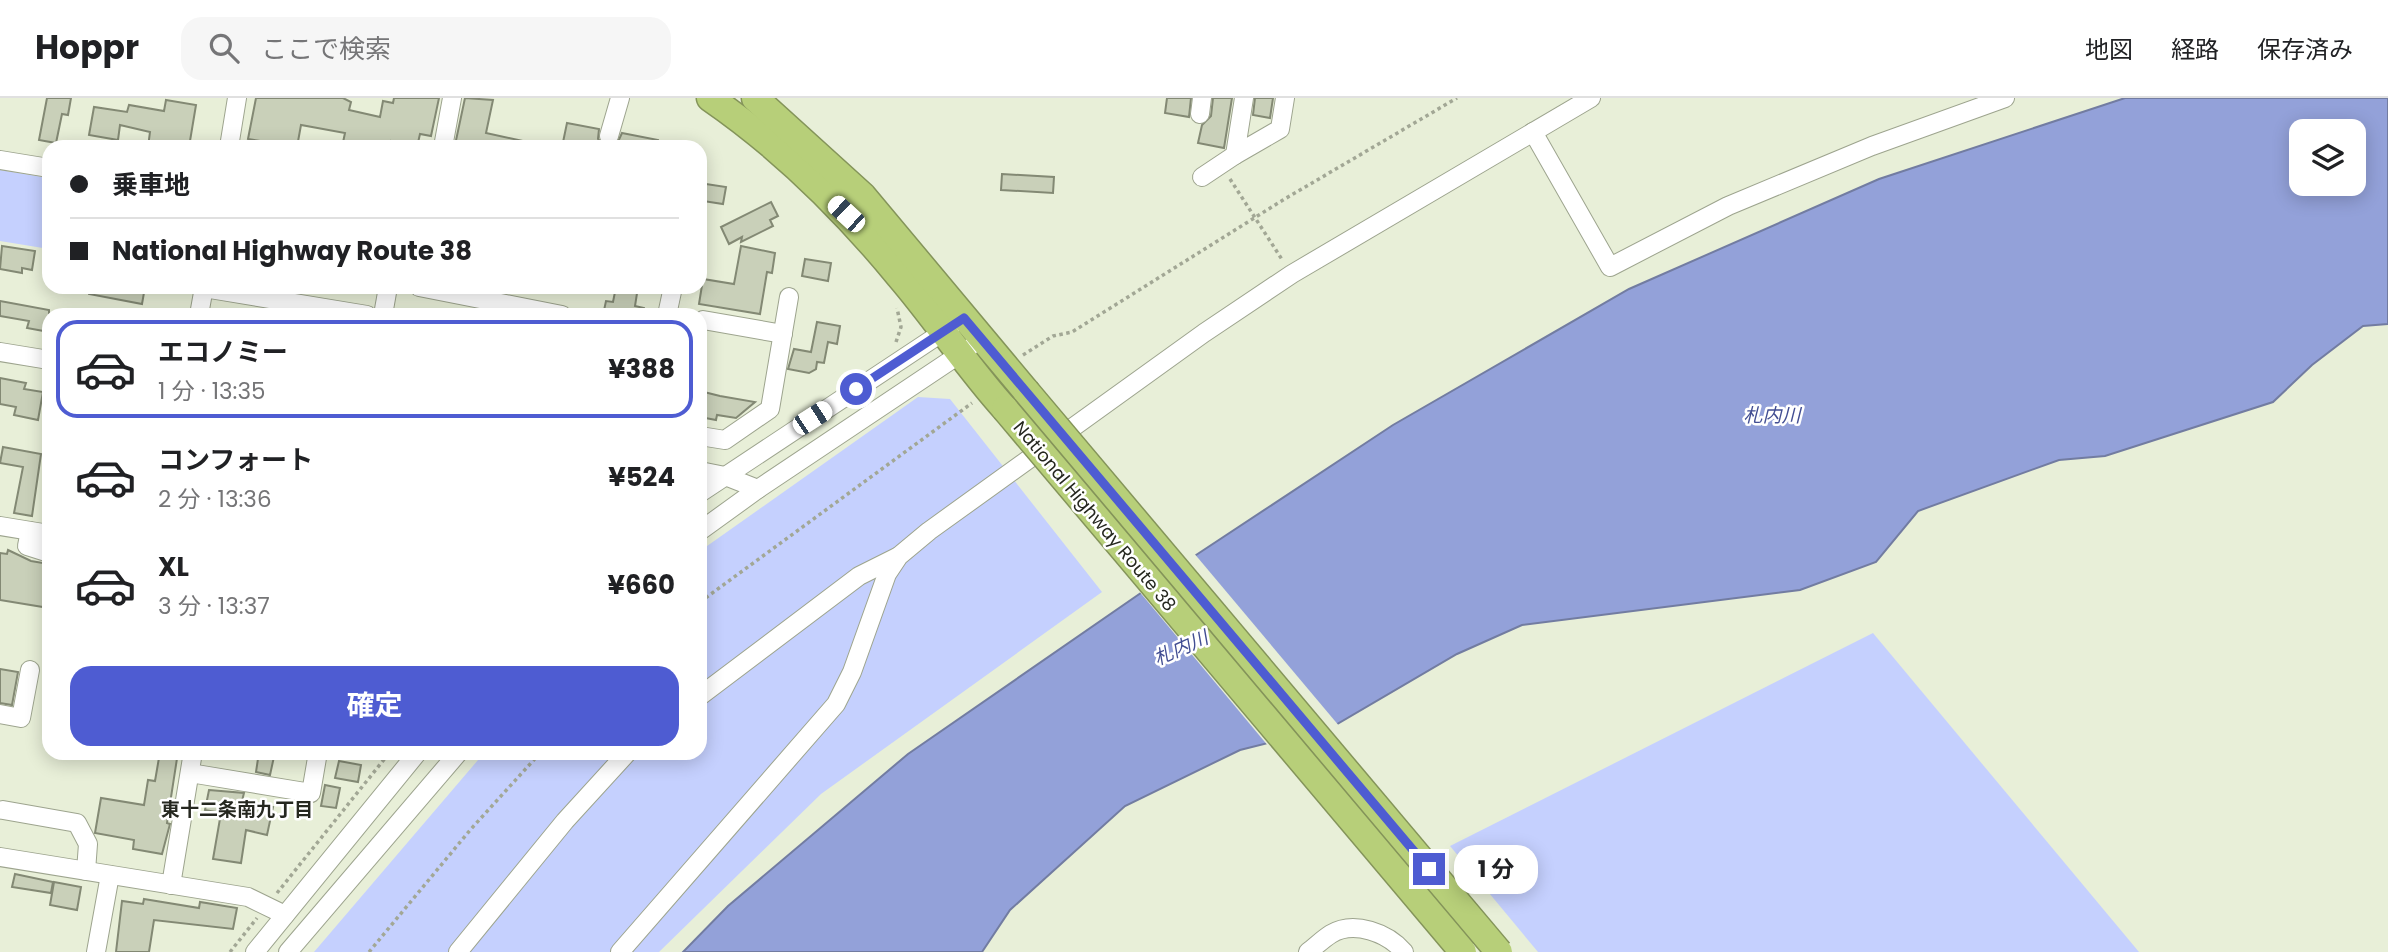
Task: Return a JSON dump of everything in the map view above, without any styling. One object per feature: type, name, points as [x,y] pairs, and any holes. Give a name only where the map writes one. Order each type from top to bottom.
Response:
[{"type":"highway","name":"National Highway Route 38","points":[[710,98],[744,121],[846,214],[954,325]]},
{"type":"highway","name":"National Highway Route 38","points":[[755,98],[863,196],[970,347],[1005,409],[1463,952]]},
{"type":"highway","name":"National Highway Route 38","points":[[970,347],[1026,391],[1499,952]]},
{"type":"street","points":[[230,140],[237,98]]},
{"type":"street","points":[[444,140],[452,98]]},
{"type":"street","points":[[609,136],[620,98]]},
{"type":"street","points":[[1228,160],[1244,98]]},
{"type":"street","points":[[1202,177],[1280,128],[1285,98]]},
{"type":"street","points":[[707,691],[859,576],[899,556],[929,531],[1204,333],[1292,274],[1591,98]]},
{"type":"street","points":[[1533,132],[1610,267],[1728,206],[1872,146],[2005,98]]},
{"type":"street","points":[[0,160],[42,167]]},
{"type":"street","points":[[240,294],[325,308]]},
{"type":"street","points":[[455,294],[526,308]]},
{"type":"street","points":[[707,437],[725,440],[770,410],[789,297]]},
{"type":"street","points":[[707,321],[783,334]]},
{"type":"street","points":[[707,488],[954,325]]},
{"type":"street","points":[[707,526],[970,347]]},
{"type":"street","points":[[0,352],[42,359]]},
{"type":"street","points":[[707,472],[725,476],[758,489]]},
{"type":"street","points":[[0,526],[42,533]]},
{"type":"street","points":[[30,531],[27,546],[42,551]]},
{"type":"street","points":[[620,952],[836,704],[852,672],[887,574],[899,556]]},
{"type":"street","points":[[0,714],[21,718],[30,670]]},
{"type":"street","points":[[171,885],[192,760]]},
{"type":"street","points":[[190,773],[311,793],[317,760]]},
{"type":"street","points":[[255,952],[411,760]]},
{"type":"street","points":[[288,952],[452,760]]},
{"type":"street","points":[[458,952],[565,821],[621,760]]},
{"type":"street","points":[[3,810],[77,822],[88,844],[86,872]]},
{"type":"street","points":[[0,857],[248,897],[285,915]]},
{"type":"street","points":[[96,952],[110,875]]},
{"type":"street","points":[[1308,952],[1333,932],[1356,929],[1376,932],[1397,944],[1404,952]]},
{"type":"path","points":[[1022,356],[1053,336],[1072,332],[1256,217],[1457,98]]},
{"type":"path","points":[[1228,160],[1256,217],[1292,274]]},
{"type":"path","points":[[885,350],[896,342],[901,327],[896,300]]},
{"type":"path","points":[[707,597],[974,402]]},
{"type":"path","points":[[230,952],[384,760]]},
{"type":"path","points":[[369,952],[471,829],[534,760]]},
{"type":"shaded area","points":[[0,170],[42,177],[42,248],[0,241]]},
{"type":"shaded area","points":[[918,397],[950,399],[1102,592],[821,794],[659,952],[314,952],[478,760],[707,760],[707,546]]},
{"type":"shaded area","points":[[1873,633],[2139,952],[1538,952],[1450,846]]},
{"type":"water","name":"札内川","points":[[2125,98],[2388,98],[2388,324],[2363,326],[2312,365],[2273,402],[2105,456],[2059,460],[1918,511],[1876,562],[1800,590],[1522,625],[1457,654],[1332,727],[1240,750],[1125,806],[1010,910],[982,952],[683,952],[728,906],[908,754],[1190,559],[1393,425],[1629,289],[1879,179]]},
{"type":"pier","points":[[1193,552],[1340,727],[1269,747],[1138,590]]},
{"type":"building","points":[[47,98],[71,98],[68,115],[62,114],[57,140],[39,140]]},
{"type":"building","points":[[256,98],[343,98],[351,102],[349,110],[380,117],[383,101],[393,103],[394,98],[439,98],[431,136],[420,134],[419,140],[344,140],[345,133],[301,125],[298,140],[248,139]]},
{"type":"building","points":[[465,98],[493,100],[486,133],[518,140],[456,140]]},
{"type":"building","points":[[1167,98],[1191,98],[1189,117],[1165,113]]},
{"type":"building","points":[[1213,98],[1232,98],[1224,148],[1198,143],[1202,125],[1211,116]]},
{"type":"building","points":[[1255,98],[1273,98],[1270,118],[1253,115]]},
{"type":"building","points":[[166,100],[196,105],[190,140],[149,140],[150,132],[120,125],[118,140],[89,135],[94,107],[127,112],[129,105],[164,111]]},
{"type":"building","points":[[567,123],[599,129],[599,140],[563,140]]},
{"type":"building","points":[[622,133],[658,140],[619,140]]},
{"type":"building","points":[[1002,174],[1054,177],[1053,193],[1001,190]]},
{"type":"building","points":[[707,184],[726,187],[723,204],[707,202]]},
{"type":"building","points":[[771,202],[778,216],[770,220],[773,226],[741,242],[742,237],[729,244],[721,227]]},
{"type":"building","points":[[2,246],[35,251],[32,270],[22,268],[22,273],[0,269]]},
{"type":"building","points":[[741,246],[775,253],[772,273],[767,272],[760,314],[699,304],[701,294],[707,294],[707,280],[734,284]]},
{"type":"building","points":[[805,259],[831,263],[828,281],[802,276]]},
{"type":"building","points":[[89,294],[144,294],[142,304]]},
{"type":"building","points":[[615,294],[637,294],[635,306],[644,308],[604,308],[606,301],[613,302]]},
{"type":"building","points":[[0,301],[42,309],[42,331],[27,328],[29,321],[0,316]]},
{"type":"building","points":[[817,322],[840,326],[837,344],[828,342],[824,363],[817,362],[816,369],[809,373],[788,369],[794,349],[811,352]]},
{"type":"building","points":[[0,378],[26,383],[24,389],[42,392],[38,420],[14,415],[16,407],[0,404]]},
{"type":"building","points":[[707,393],[755,402],[736,418],[717,415],[716,420],[707,418]]},
{"type":"building","points":[[3,447],[41,454],[32,516],[14,513],[23,467],[0,463]]},
{"type":"building","points":[[8,550],[31,561],[42,563],[42,607],[0,600],[0,553],[7,554]]},
{"type":"building","points":[[0,669],[18,672],[12,705],[0,703]]},
{"type":"building","points":[[159,760],[177,760],[167,823],[170,824],[162,854],[133,849],[134,840],[95,833],[101,798],[144,805],[148,780],[155,781]]},
{"type":"building","points":[[258,760],[273,760],[270,775],[256,772]]},
{"type":"building","points":[[339,761],[361,765],[358,782],[335,778]]},
{"type":"building","points":[[325,785],[340,788],[336,808],[321,806]]},
{"type":"building","points":[[209,790],[244,793],[242,801],[273,807],[267,835],[246,830],[241,863],[213,859],[221,813],[205,810]]},
{"type":"building","points":[[15,874],[53,882],[51,893],[12,887]]},
{"type":"building","points":[[54,882],[81,887],[77,910],[50,905]]},
{"type":"building","points":[[144,899],[199,908],[200,902],[237,908],[233,929],[154,920],[149,952],[116,952],[122,901],[143,904]]},
{"type":"district","name":"東十二条南九丁目","points":[[237,809]]},
{"type":"route","points":[[856,389],[964,318],[1429,869]]}]
